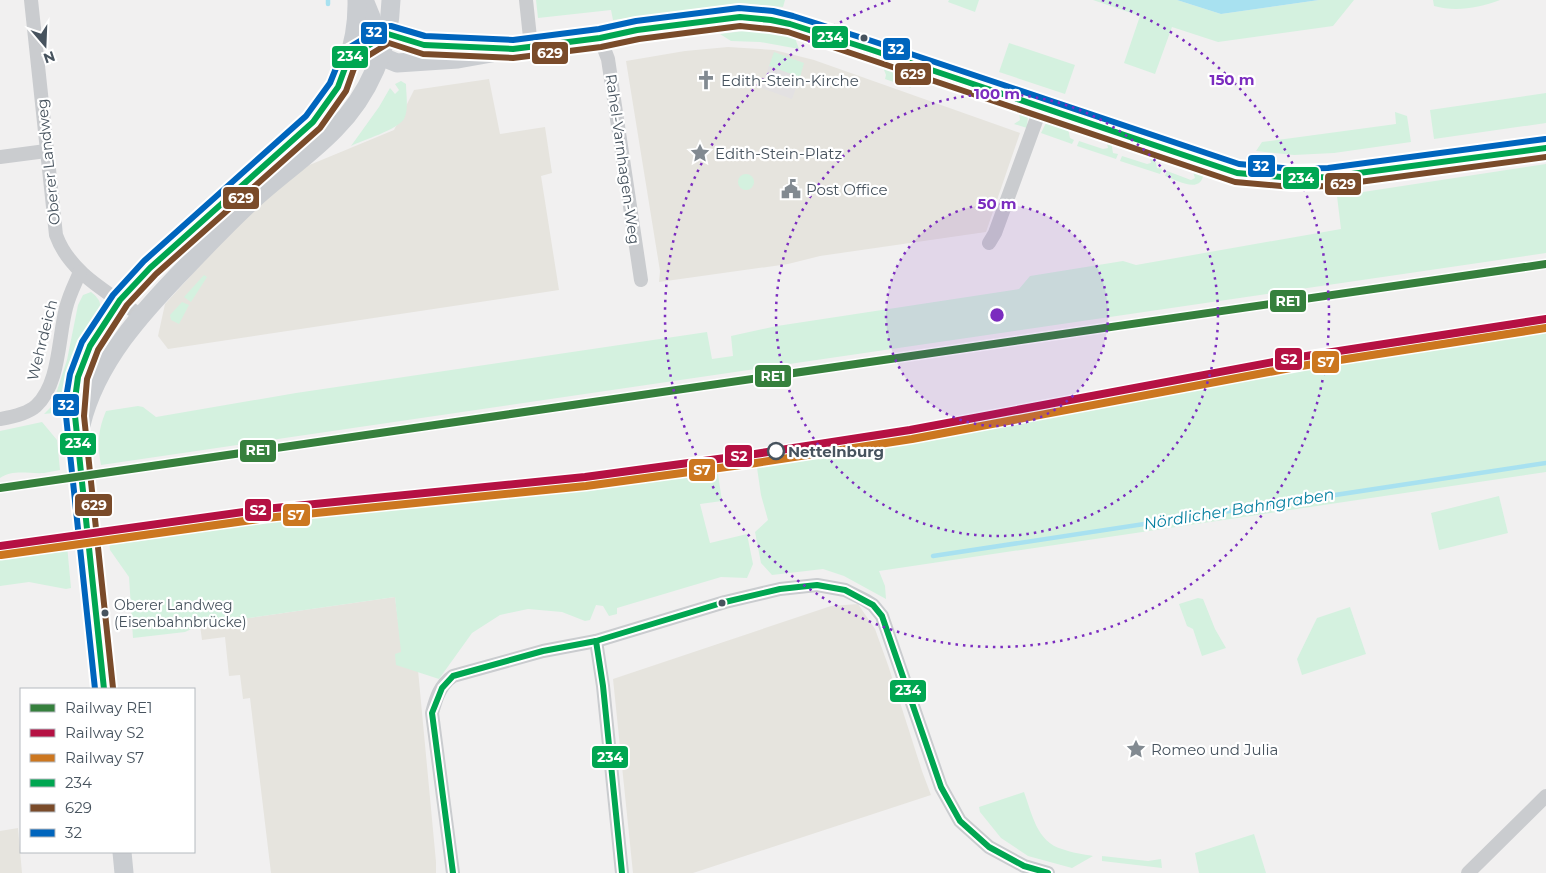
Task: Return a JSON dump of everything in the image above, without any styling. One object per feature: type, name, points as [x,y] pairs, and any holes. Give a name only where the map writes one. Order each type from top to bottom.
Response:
[{"type":"main road","points":[[104,688],[75,416],[78,378],[90,346],[120,300],[150,268],[313,122],[328,104],[338,87],[349,57],[356,26],[357,0]]},
{"type":"main road","points":[[364,0],[381,44]]},
{"type":"main road","points":[[78,436],[87,405],[107,363],[141,316],[224,226],[341,124],[359,99],[381,44],[392,0]]},
{"type":"main road","points":[[349,57],[381,44],[522,48],[705,21],[740,18],[771,20],[869,48],[1237,173],[1293,178],[1329,177],[1546,148]]},
{"type":"main road","points":[[122,853],[124,873]]},
{"type":"street","name":"Oberer Landweg","points":[[30,0],[56,236],[63,252],[80,272],[141,316]]},
{"type":"street","points":[[522,48],[526,0]]},
{"type":"street","name":"Rahel-Varnhagen-Weg","points":[[600,38],[610,68],[641,280]]},
{"type":"street","points":[[989,243],[1041,108]]},
{"type":"street","points":[[0,157],[46,151]]},
{"type":"street","name":"Wehrdeich","points":[[0,420],[18,415],[35,407],[45,394],[54,371],[66,308],[80,272]]},
{"type":"street","points":[[453,873],[432,713],[439,691],[445,682],[453,676],[543,650],[596,641],[725,602],[801,586],[829,586],[845,590],[873,605],[882,616],[941,787],[960,821],[989,847],[1024,866],[1048,873]]},
{"type":"street","points":[[596,641],[603,686],[622,873]]},
{"type":"street","points":[[1468,873],[1546,796]]},
{"type":"shaded area","points":[[728,47],[774,50],[814,60],[1020,133],[986,232],[820,256],[788,264],[659,282],[660,271],[626,61],[685,51]]},
{"type":"shaded area","points":[[769,66],[800,77],[792,99],[761,88]]},
{"type":"shaded area","points":[[489,79],[500,134],[545,127],[552,173],[541,176],[559,290],[168,349],[158,336],[165,304],[248,213],[307,166],[394,130],[414,90]]},
{"type":"shaded area","points":[[395,597],[402,652],[418,670],[436,873],[271,873],[250,698],[243,699],[240,675],[229,676],[225,637],[202,640],[200,625]]},
{"type":"shaded area","points":[[858,604],[875,629],[931,795],[693,873],[633,873],[613,679],[831,606]]},
{"type":"shaded area","points":[[18,828],[22,873],[0,873],[0,831]]},
{"type":"green space","points":[[536,0],[785,0],[783,7],[740,3],[613,20],[611,10],[538,18]]},
{"type":"green space","points":[[949,0],[979,0],[975,12],[948,2]]},
{"type":"green space","points":[[1093,0],[1177,0],[1221,14],[1319,0],[1354,0],[1333,26],[1218,42],[1172,27],[1155,74],[1124,63],[1140,16]]},
{"type":"green space","points":[[1433,0],[1500,0],[1475,7],[1450,9],[1434,6]]},
{"type":"green space","points":[[751,30],[779,32],[795,38],[799,49],[760,42],[731,41],[720,34]]},
{"type":"green space","points":[[1009,43],[1075,65],[1065,94],[999,72]]},
{"type":"green space","points":[[774,52],[804,63],[800,77],[769,66]]},
{"type":"green space","points":[[881,62],[908,70],[911,88],[885,79],[886,75]]},
{"type":"green space","points":[[401,81],[406,84],[407,107],[404,119],[387,131],[351,146],[390,88],[395,94],[399,90],[395,84]]},
{"type":"green space","points":[[1546,93],[1546,123],[1434,139],[1430,110]]},
{"type":"green space","points":[[1021,107],[1028,115],[1027,128],[1014,124],[1020,120],[1019,111]]},
{"type":"green space","points":[[1395,112],[1407,116],[1411,142],[1334,153],[1294,155],[1256,151],[1262,142],[1396,124]]},
{"type":"green space","points":[[1051,119],[1067,124],[1070,138],[1074,140],[1072,144],[1041,133],[1046,123]]},
{"type":"green space","points":[[1106,139],[1111,141],[1113,153],[1118,154],[1116,159],[1077,146],[1079,141],[1103,149],[1108,148]]},
{"type":"green space","points":[[1149,153],[1154,155],[1157,168],[1162,169],[1160,174],[1120,161],[1122,156],[1147,164],[1151,163]]},
{"type":"green space","points":[[1546,164],[1546,253],[101,465],[99,438],[106,411],[138,406],[143,407],[156,417],[296,393],[707,332],[712,359],[733,356],[731,336],[777,326],[1019,289],[1030,276],[1123,261],[1136,265],[1341,229],[1337,196]]},
{"type":"green space","points":[[1194,167],[1204,170],[1203,178],[1195,185],[1189,185],[1165,176],[1167,171],[1191,180],[1195,178],[1192,169]]},
{"type":"green space","points":[[746,174],[754,182],[746,190],[738,182]]},
{"type":"green space","points":[[204,275],[207,277],[191,302],[184,297]]},
{"type":"green space","points":[[91,292],[100,302],[100,307],[98,314],[86,331],[74,360],[68,381],[63,412],[44,414],[52,406],[67,360],[78,305],[83,295]]},
{"type":"green space","points":[[182,302],[189,305],[179,324],[171,320],[170,315]]},
{"type":"green space","points":[[1546,329],[1546,472],[879,571],[885,586],[886,599],[844,576],[823,569],[772,575],[761,563],[755,532],[768,520],[761,495],[756,461],[1060,412],[1312,365]]},
{"type":"green space","points":[[42,422],[57,440],[60,470],[44,473],[16,473],[0,478],[0,431]]},
{"type":"green space","points":[[717,468],[722,501],[700,504],[710,543],[747,534],[753,564],[747,578],[721,577],[617,608],[617,614],[609,616],[603,606],[596,605],[590,620],[585,621],[562,612],[528,609],[500,615],[472,633],[439,679],[396,665],[395,654],[401,652],[395,597],[200,625],[185,632],[133,638],[129,577],[110,550],[109,539]]},
{"type":"green space","points":[[1499,496],[1508,533],[1439,550],[1431,513]]},
{"type":"green space","points":[[67,545],[71,588],[66,589],[29,582],[0,586],[0,558],[47,551]]},
{"type":"green space","points":[[1198,598],[1203,599],[1215,629],[1226,648],[1202,656],[1193,629],[1187,626],[1179,604]]},
{"type":"green space","points":[[1350,607],[1366,654],[1302,675],[1297,659],[1317,618]]},
{"type":"green space","points":[[1024,792],[1033,818],[1041,834],[1047,840],[1066,850],[1093,856],[1072,868],[1028,856],[1001,838],[980,812],[979,807]]},
{"type":"green space","points":[[1254,834],[1266,873],[1199,873],[1195,853]]},
{"type":"green space","points":[[1102,856],[1148,861],[1161,859],[1162,868],[1102,861]]},
{"type":"water","points":[[1177,0],[1319,0],[1221,14]]},
{"type":"waterway","name":"Nördlicher Bahngraben","points":[[933,556],[1546,463]]},
{"type":"rail line","name":"RE1","points":[[0,488],[1546,264]]},
{"type":"rail line","name":"S2","points":[[0,546],[265,509],[585,477],[755,454],[910,430],[1300,357],[1546,319]]},
{"type":"rail line","name":"S7","points":[[1,555],[266,518],[586,486],[756,463],[912,439],[1301,366],[1546,328]]},
{"type":"transit line","name":"32","points":[[95,688],[66,416],[66,398],[70,374],[82,342],[113,295],[144,261],[306,116],[330,83],[343,51],[385,26],[425,36],[513,40],[599,29],[636,21],[739,8],[773,11],[872,41],[1239,164],[1293,169],[1328,168],[1545,139]]},
{"type":"transit line","name":"234","points":[[104,688],[75,416],[78,377],[90,346],[120,300],[150,268],[313,122],[338,87],[349,57],[388,34],[424,45],[513,49],[600,38],[637,30],[740,17],[771,20],[790,24],[869,49],[1237,173],[1293,178],[1329,177],[1546,148]]},
{"type":"transit line","name":"629","points":[[353,65],[389,43],[423,54],[513,58],[740,26],[788,32],[1235,182],[1292,187],[1329,186],[1546,157]]},
{"type":"transit line","name":"629","points":[[113,688],[84,416],[87,379],[98,350],[127,305],[156,274],[320,128],[346,91],[357,60]]},
{"type":"transit line","name":"234","points":[[453,873],[432,713],[442,688],[453,676],[543,651],[596,641],[725,602],[780,589],[817,585],[845,590],[873,605],[882,616],[941,787],[960,821],[989,847],[1024,866],[1048,873]]},
{"type":"transit line","name":"234","points":[[596,641],[603,686],[622,873]]},
{"type":"place","name":"Edith-Stein-Kirche","points":[[706,80]]},
{"type":"place","name":"Edith-Stein-Platz","points":[[700,153]]},
{"type":"place","name":"Post Office","points":[[791,189]]},
{"type":"place","name":"Nettelnburg","points":[[776,451]]},
{"type":"place","name":"Oberer Landweg (Eisenbahnbrücke)","points":[[105,613]]},
{"type":"place","name":"Romeo und Julia","points":[[1136,749]]}]
